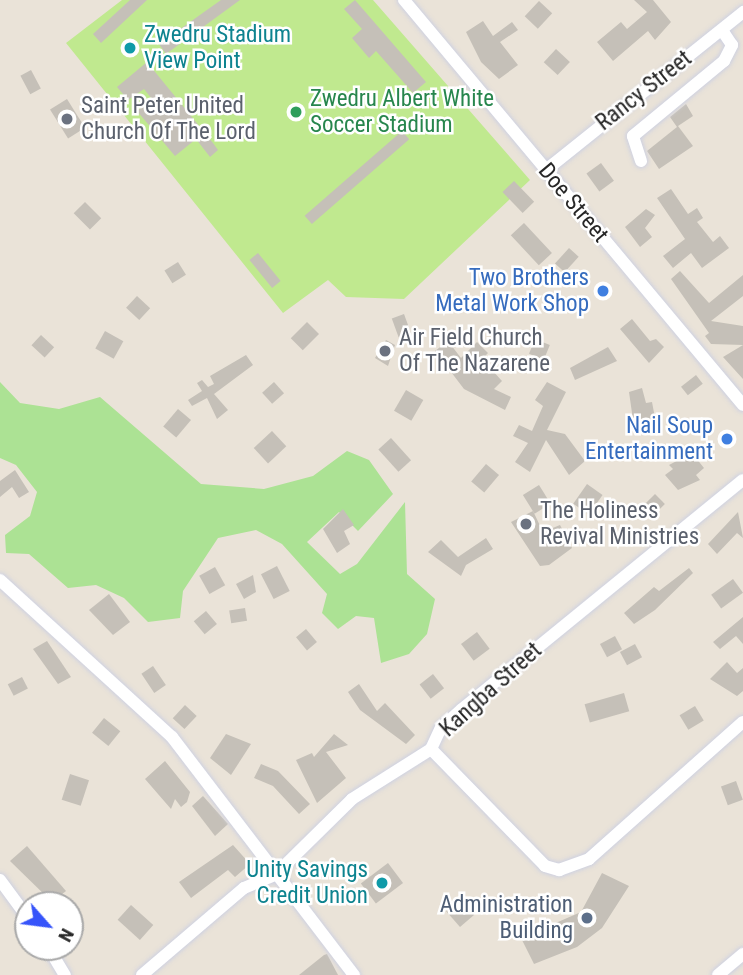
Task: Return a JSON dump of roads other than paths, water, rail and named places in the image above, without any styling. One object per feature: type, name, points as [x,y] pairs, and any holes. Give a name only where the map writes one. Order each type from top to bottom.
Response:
[{"type":"street","name":"Doe Street","points":[[404,0],[743,405]]},
{"type":"street","name":"Rancy Street","points":[[546,170],[743,12]]},
{"type":"street","points":[[641,161],[633,136],[724,61],[732,45],[722,30]]},
{"type":"street","name":"Kangba Street","points":[[142,975],[244,888],[275,875],[352,799],[431,749],[441,728],[462,709],[743,480]]},
{"type":"street","points":[[0,580],[172,737],[354,975]]},
{"type":"street","points":[[431,749],[553,870],[589,859],[743,722]]},
{"type":"street","points":[[0,880],[14,899]]},
{"type":"street","points":[[718,975],[743,954]]},
{"type":"place","name":"Zwedru Stadium View Point","points":[[130,48]]},
{"type":"place","name":"Zwedru Albert White Soccer Stadium","points":[[296,112]]},
{"type":"place","name":"Saint Peter United Church Of The Lord","points":[[67,119]]},
{"type":"place","name":"Two Brothers Metal Work Shop","points":[[603,291]]},
{"type":"place","name":"Air Field Church Of The Nazarene","points":[[385,351]]},
{"type":"place","name":"Nail Soup Entertainment","points":[[727,439]]},
{"type":"place","name":"The Holiness Revival Ministries","points":[[526,524]]},
{"type":"place","name":"Unity Savings Credit Union","points":[[382,883]]},
{"type":"place","name":"Administration Building","points":[[587,918]]}]
